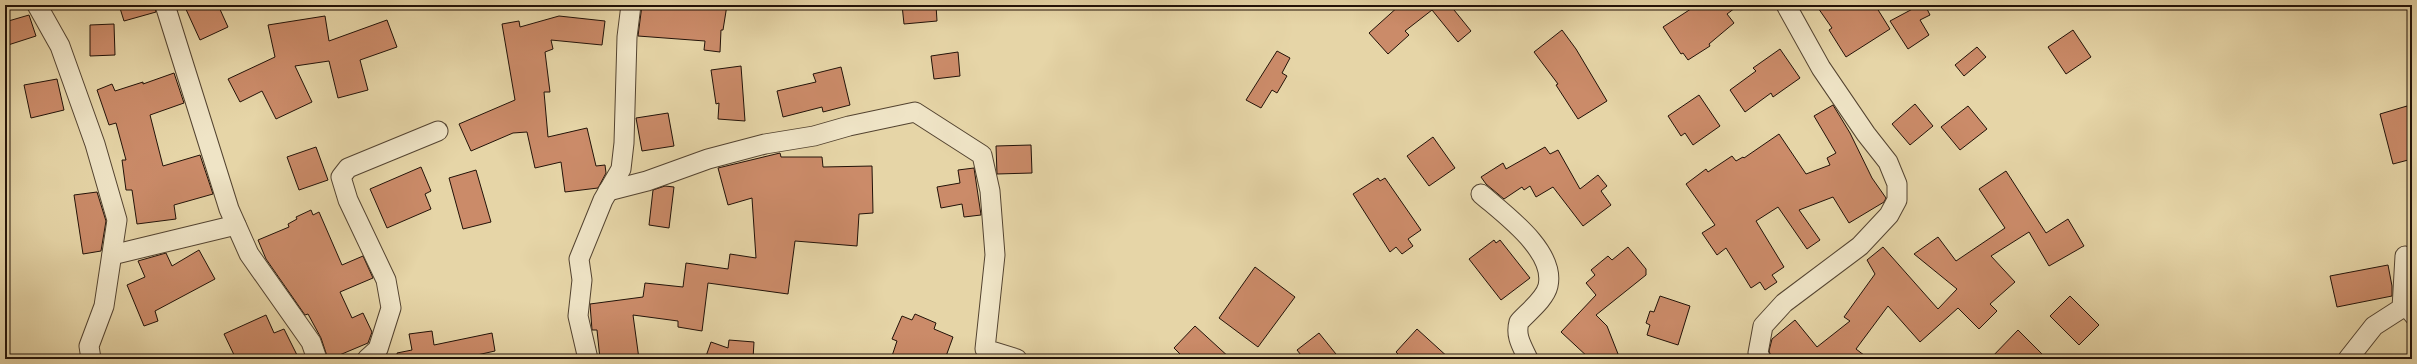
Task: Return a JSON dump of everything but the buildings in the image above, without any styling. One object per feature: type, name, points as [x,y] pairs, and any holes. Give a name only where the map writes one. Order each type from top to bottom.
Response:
[{"type":"street","points":[[37,5],[60,46],[95,144],[117,220],[104,306],[89,346],[91,359]]},
{"type":"street","points":[[165,5],[229,209],[249,254],[311,342],[318,359]]},
{"type":"street","points":[[588,359],[578,316],[582,280],[580,259],[608,191],[621,169],[624,143],[627,37],[631,5]]},
{"type":"street","points":[[1761,359],[1758,353],[1763,326],[1784,303],[1860,246],[1889,215],[1897,200],[1897,184],[1888,162],[1866,134],[1821,68],[1786,5]]},
{"type":"street","points":[[608,191],[647,181],[715,157],[915,112],[982,155],[990,191],[995,254],[985,349],[1017,359]]},
{"type":"street","points":[[367,359],[378,349],[391,308],[386,280],[348,200],[341,177],[348,168],[438,131]]},
{"type":"street","points":[[1481,194],[1527,234],[1545,262],[1548,275],[1548,287],[1519,322],[1517,329],[1518,338],[1528,359]]},
{"type":"street","points":[[112,255],[236,225]]},
{"type":"street","points":[[2348,359],[2374,326],[2407,314],[2405,256]]}]
